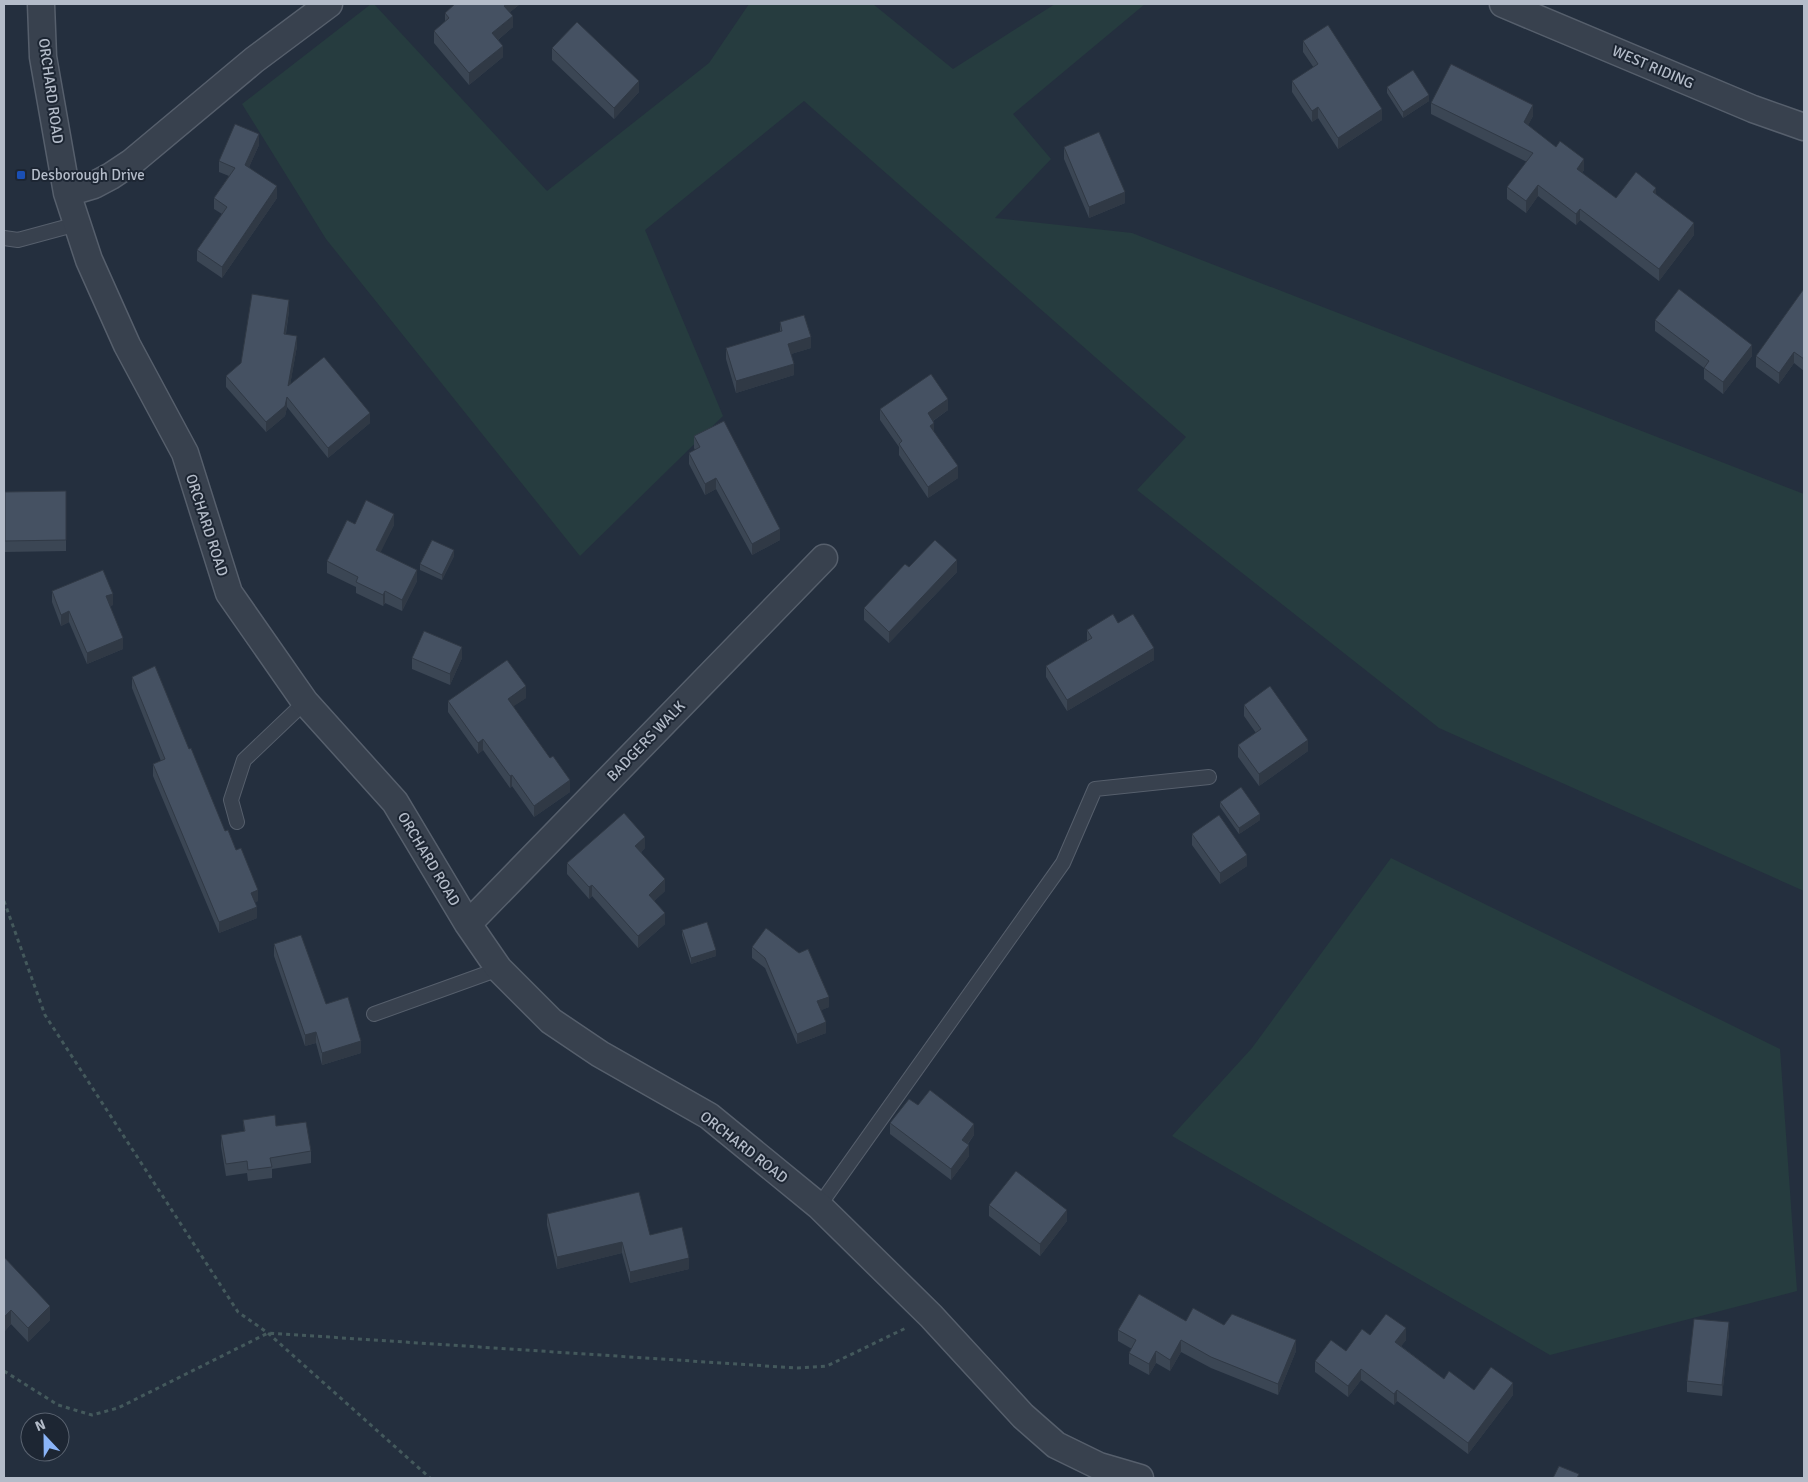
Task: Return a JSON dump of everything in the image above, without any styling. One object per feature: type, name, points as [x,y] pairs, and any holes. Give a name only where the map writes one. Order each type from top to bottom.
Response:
[{"type":"street","name":"ORCHARD ROAD","points":[[41,4],[43,57],[68,193],[77,224],[89,260],[127,345],[185,453],[229,593],[305,702],[394,802],[468,924],[499,969],[551,1020],[600,1054],[709,1116],[819,1206],[931,1316],[1023,1416],[1056,1445],[1099,1466],[1140,1478]]},
{"type":"street","points":[[68,193],[94,185],[132,162],[254,60],[329,4]]},
{"type":"street","name":"WEST RIDING","points":[[1503,4],[1753,110],[1804,127]]},
{"type":"street","name":"BADGERS WALK","points":[[468,924],[824,558]]},
{"type":"lane","points":[[4,238],[18,240],[77,224]]},
{"type":"lane","points":[[237,822],[231,800],[244,760],[305,702]]},
{"type":"lane","points":[[819,1206],[1063,863],[1094,789],[1209,777]]},
{"type":"lane","points":[[374,1014],[499,969]]},
{"type":"path","points":[[4,901],[45,1015],[238,1312],[268,1333],[430,1478]]},
{"type":"path","points":[[4,1371],[58,1405],[92,1415],[118,1408],[268,1333],[797,1368],[827,1366],[931,1316]]},
{"type":"green space","points":[[371,4],[374,4],[547,191],[709,63],[749,4],[873,4],[953,69],[1055,4],[1145,4],[1013,114],[1051,159],[995,218],[1132,233],[1804,494],[1804,891],[1439,728],[1137,490],[1186,437],[804,101],[645,230],[723,416],[580,556],[326,239],[242,104]]},
{"type":"green space","points":[[1391,858],[1780,1049],[1797,1291],[1550,1355],[1172,1136],[1252,1048]]},
{"type":"building","points":[[455,4],[507,4],[504,6],[513,16],[492,33],[503,46],[469,73],[434,31],[449,18],[445,13]]},
{"type":"building","points":[[577,22],[639,81],[614,108],[552,48]]},
{"type":"building","points":[[1328,25],[1382,109],[1338,138],[1318,107],[1312,111],[1292,81],[1318,64],[1303,41]]},
{"type":"building","points":[[1451,64],[1533,105],[1524,122],[1556,147],[1560,141],[1584,159],[1577,169],[1616,198],[1636,172],[1656,188],[1653,192],[1694,223],[1659,269],[1580,209],[1576,214],[1538,185],[1526,201],[1507,187],[1533,153],[1431,103]]},
{"type":"building","points":[[1413,70],[1429,95],[1403,112],[1387,87]]},
{"type":"building","points":[[235,124],[259,134],[245,165],[277,186],[222,267],[197,250],[227,207],[214,198],[235,168],[219,161]]},
{"type":"building","points":[[1099,132],[1125,192],[1089,207],[1064,147]]},
{"type":"building","points":[[1679,289],[1752,345],[1723,382],[1704,368],[1709,361],[1655,320]]},
{"type":"building","points":[[1803,290],[1804,359],[1794,352],[1779,373],[1756,356]]},
{"type":"building","points":[[252,294],[289,300],[284,334],[297,336],[288,386],[324,357],[370,413],[328,448],[287,397],[285,406],[266,422],[226,376],[241,363]]},
{"type":"building","points":[[804,315],[811,337],[788,344],[794,364],[736,381],[726,348],[782,331],[780,322]]},
{"type":"building","points":[[931,374],[948,399],[928,413],[934,423],[930,426],[958,466],[928,487],[899,444],[902,441],[880,409]]},
{"type":"building","points":[[724,421],[780,529],[752,544],[716,478],[705,484],[689,453],[700,447],[694,436]]},
{"type":"building","points":[[66,491],[66,540],[5,541],[5,492]]},
{"type":"building","points":[[366,500],[394,514],[376,550],[417,570],[402,600],[385,591],[383,595],[356,582],[358,577],[327,561],[347,520],[355,524]]},
{"type":"building","points":[[432,540],[454,550],[442,575],[420,564]]},
{"type":"building","points":[[935,540],[957,560],[889,632],[864,608],[905,564],[909,567]]},
{"type":"building","points":[[103,570],[113,594],[106,596],[123,638],[87,653],[69,611],[61,615],[52,591]]},
{"type":"building","points":[[1113,614],[1118,623],[1133,614],[1154,648],[1067,700],[1046,666],[1092,638],[1087,630]]},
{"type":"building","points":[[424,631],[462,647],[450,674],[412,658]]},
{"type":"building","points":[[507,660],[526,686],[508,699],[550,758],[553,756],[570,780],[534,806],[483,739],[478,743],[448,701]]},
{"type":"building","points":[[155,666],[225,831],[228,830],[236,850],[241,848],[258,890],[251,893],[257,907],[219,922],[153,764],[165,759],[132,677]]},
{"type":"building","points":[[1270,686],[1308,740],[1259,774],[1238,745],[1261,729],[1244,705]]},
{"type":"building","points":[[1241,787],[1260,814],[1239,828],[1220,802]]},
{"type":"building","points":[[624,813],[645,837],[635,846],[665,879],[649,895],[665,913],[638,936],[592,885],[589,887],[567,863]]},
{"type":"building","points":[[1219,815],[1247,855],[1220,873],[1192,834]]},
{"type":"building","points":[[707,922],[716,950],[691,958],[682,930]]},
{"type":"building","points":[[766,928],[799,953],[808,949],[829,997],[817,1001],[826,1022],[797,1034],[765,958],[752,947]]},
{"type":"building","points":[[301,935],[326,1004],[348,997],[361,1041],[322,1053],[316,1032],[305,1035],[274,944]]},
{"type":"building","points":[[930,1090],[974,1124],[962,1140],[969,1145],[951,1169],[890,1123],[909,1099],[918,1105]]},
{"type":"building","points":[[275,1115],[276,1126],[306,1122],[311,1151],[270,1158],[272,1167],[248,1170],[247,1161],[226,1164],[221,1135],[245,1131],[243,1120]]},
{"type":"building","points":[[1016,1171],[1067,1210],[1040,1244],[989,1205]]},
{"type":"building","points":[[639,1192],[650,1235],[682,1227],[689,1258],[630,1272],[622,1242],[557,1257],[547,1214]]},
{"type":"building","points":[[4,1257],[50,1306],[28,1328],[11,1310],[4,1317]]},
{"type":"building","points":[[1139,1294],[1186,1321],[1193,1308],[1224,1325],[1232,1314],[1296,1340],[1278,1384],[1211,1357],[1181,1340],[1170,1360],[1156,1351],[1149,1364],[1129,1353],[1136,1340],[1118,1330]]},
{"type":"building","points":[[1386,1314],[1406,1328],[1395,1342],[1444,1379],[1449,1371],[1474,1390],[1491,1367],[1513,1383],[1468,1443],[1397,1390],[1394,1394],[1361,1369],[1348,1386],[1315,1361],[1331,1340],[1346,1351],[1362,1329],[1370,1335]]},
{"type":"building","points":[[1694,1319],[1729,1322],[1722,1385],[1687,1381]]},
{"type":"building","points":[[1559,1466],[1579,1474],[1577,1478],[1553,1478]]},
{"type":"place","name":"Desborough Drive","points":[[21,175]]}]
